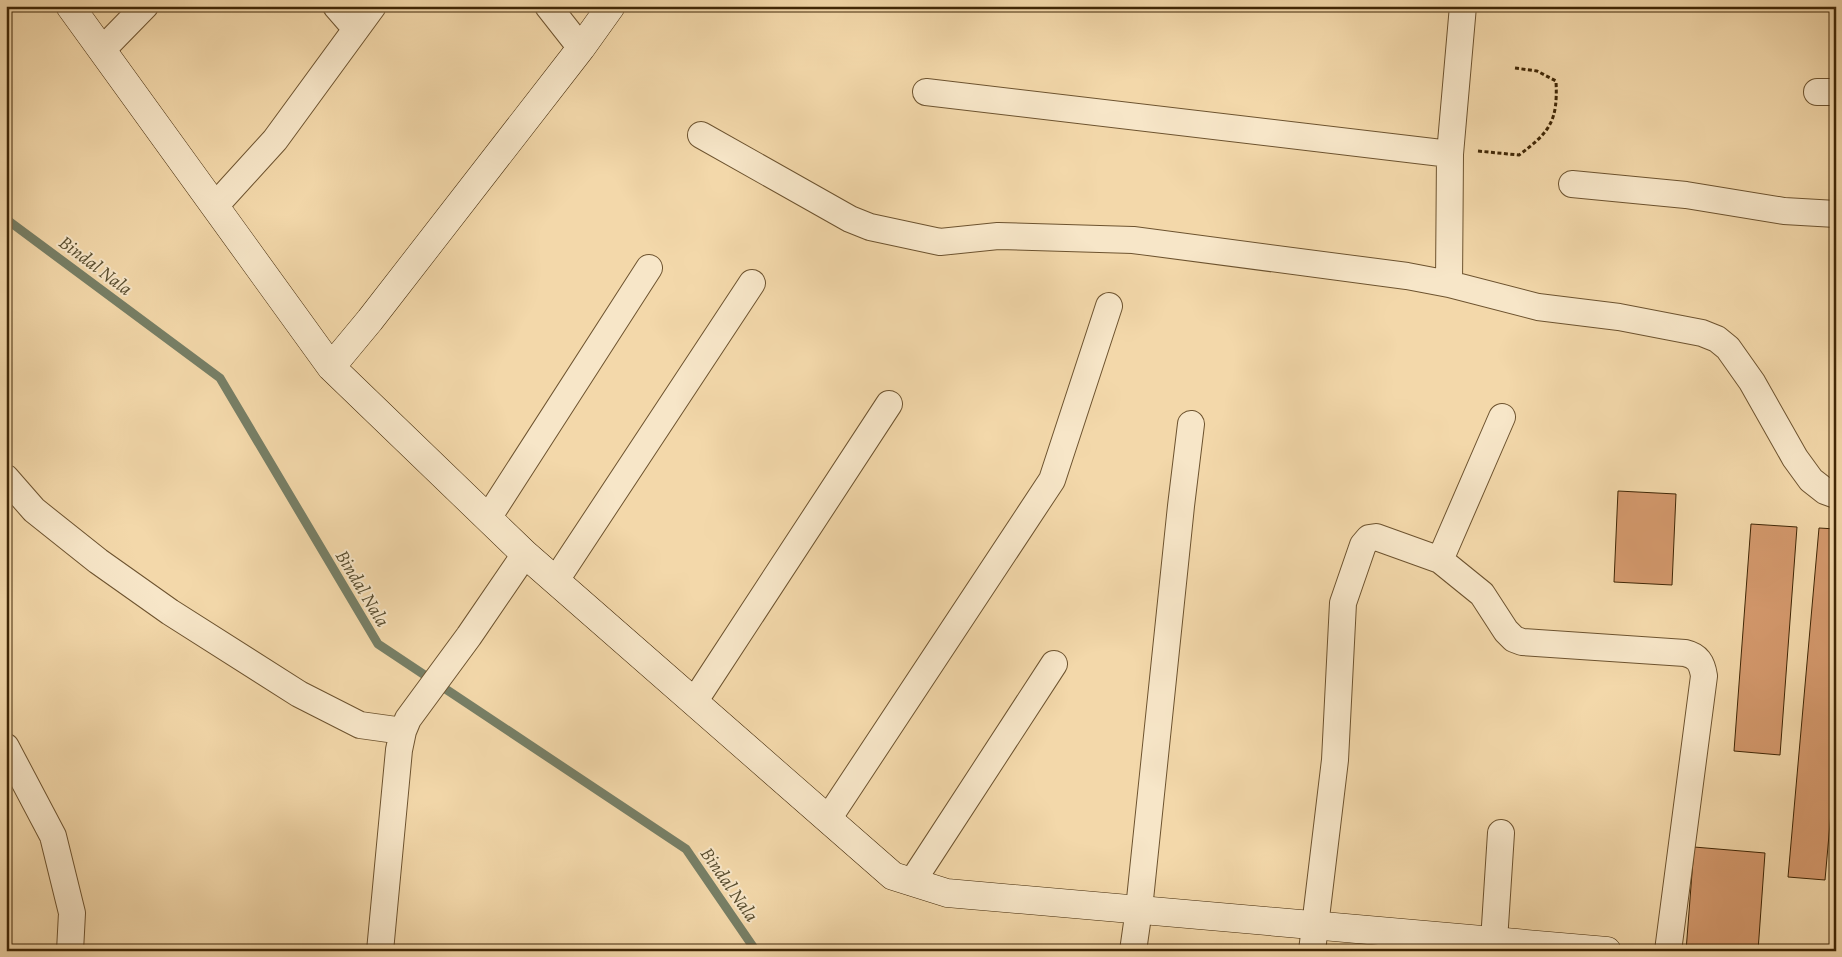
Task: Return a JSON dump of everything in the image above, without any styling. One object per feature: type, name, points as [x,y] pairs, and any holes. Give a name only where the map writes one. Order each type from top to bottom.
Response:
[{"type":"street","points":[[70,6],[331,367],[525,554],[893,876],[947,893],[1139,909],[1313,938],[1494,941],[1607,951]]},
{"type":"street","points":[[102,50],[145,6]]},
{"type":"street","points":[[336,6],[356,29]]},
{"type":"street","points":[[214,206],[275,140],[374,6]]},
{"type":"street","points":[[548,6],[581,48]]},
{"type":"street","points":[[331,367],[370,320],[581,48],[611,6]]},
{"type":"street","points":[[1449,284],[1450,154],[1463,6]]},
{"type":"street","points":[[926,92],[1450,154]]},
{"type":"street","points":[[701,134],[850,219],[870,227],[924,239],[940,242],[998,236],[1133,240],[1407,276],[1449,284],[1538,308],[1619,317],[1702,333],[1717,339],[1728,348],[1752,382],[1795,458],[1811,480],[1825,491],[1836,495]]},
{"type":"street","points":[[1572,184],[1686,195],[1784,211],[1836,214]]},
{"type":"street","points":[[488,518],[649,268]]},
{"type":"street","points":[[556,580],[752,284]]},
{"type":"street","points":[[828,819],[1052,480],[1108,306]]},
{"type":"street","points":[[694,702],[890,404]]},
{"type":"street","points":[[1440,560],[1502,417]]},
{"type":"street","points":[[1133,951],[1139,909],[1180,506],[1191,424]]},
{"type":"street","points":[[6,478],[34,510],[98,560],[170,612],[299,694],[360,725],[405,725]]},
{"type":"street","points":[[1313,938],[1335,760],[1343,603],[1363,545],[1369,538],[1376,536],[1440,560],[1482,594],[1506,631],[1514,639],[1522,642],[1685,653],[1694,655],[1702,664],[1704,676],[1668,951]]},
{"type":"street","points":[[380,951],[399,750],[405,725],[525,554]]},
{"type":"street","points":[[912,882],[1054,664]]},
{"type":"street","points":[[6,747],[53,836],[72,913],[70,951]]},
{"type":"street","points":[[1494,941],[1501,833]]},
{"type":"path","points":[[1450,154],[1484,150],[1519,155],[1538,141],[1552,122],[1557,104],[1556,81],[1537,71],[1515,68]]},
{"type":"building","points":[[1618,491],[1676,494],[1672,585],[1614,582]]},
{"type":"building","points":[[1751,524],[1797,527],[1780,755],[1734,751]]},
{"type":"building","points":[[1819,528],[1836,529],[1836,756],[1825,880],[1788,877]]},
{"type":"building","points":[[1694,847],[1765,853],[1758,951],[1686,951]]},
{"type":"waterway","name":"Bindal Nala","points":[[6,219],[220,378],[378,644],[686,849],[756,951]]}]
